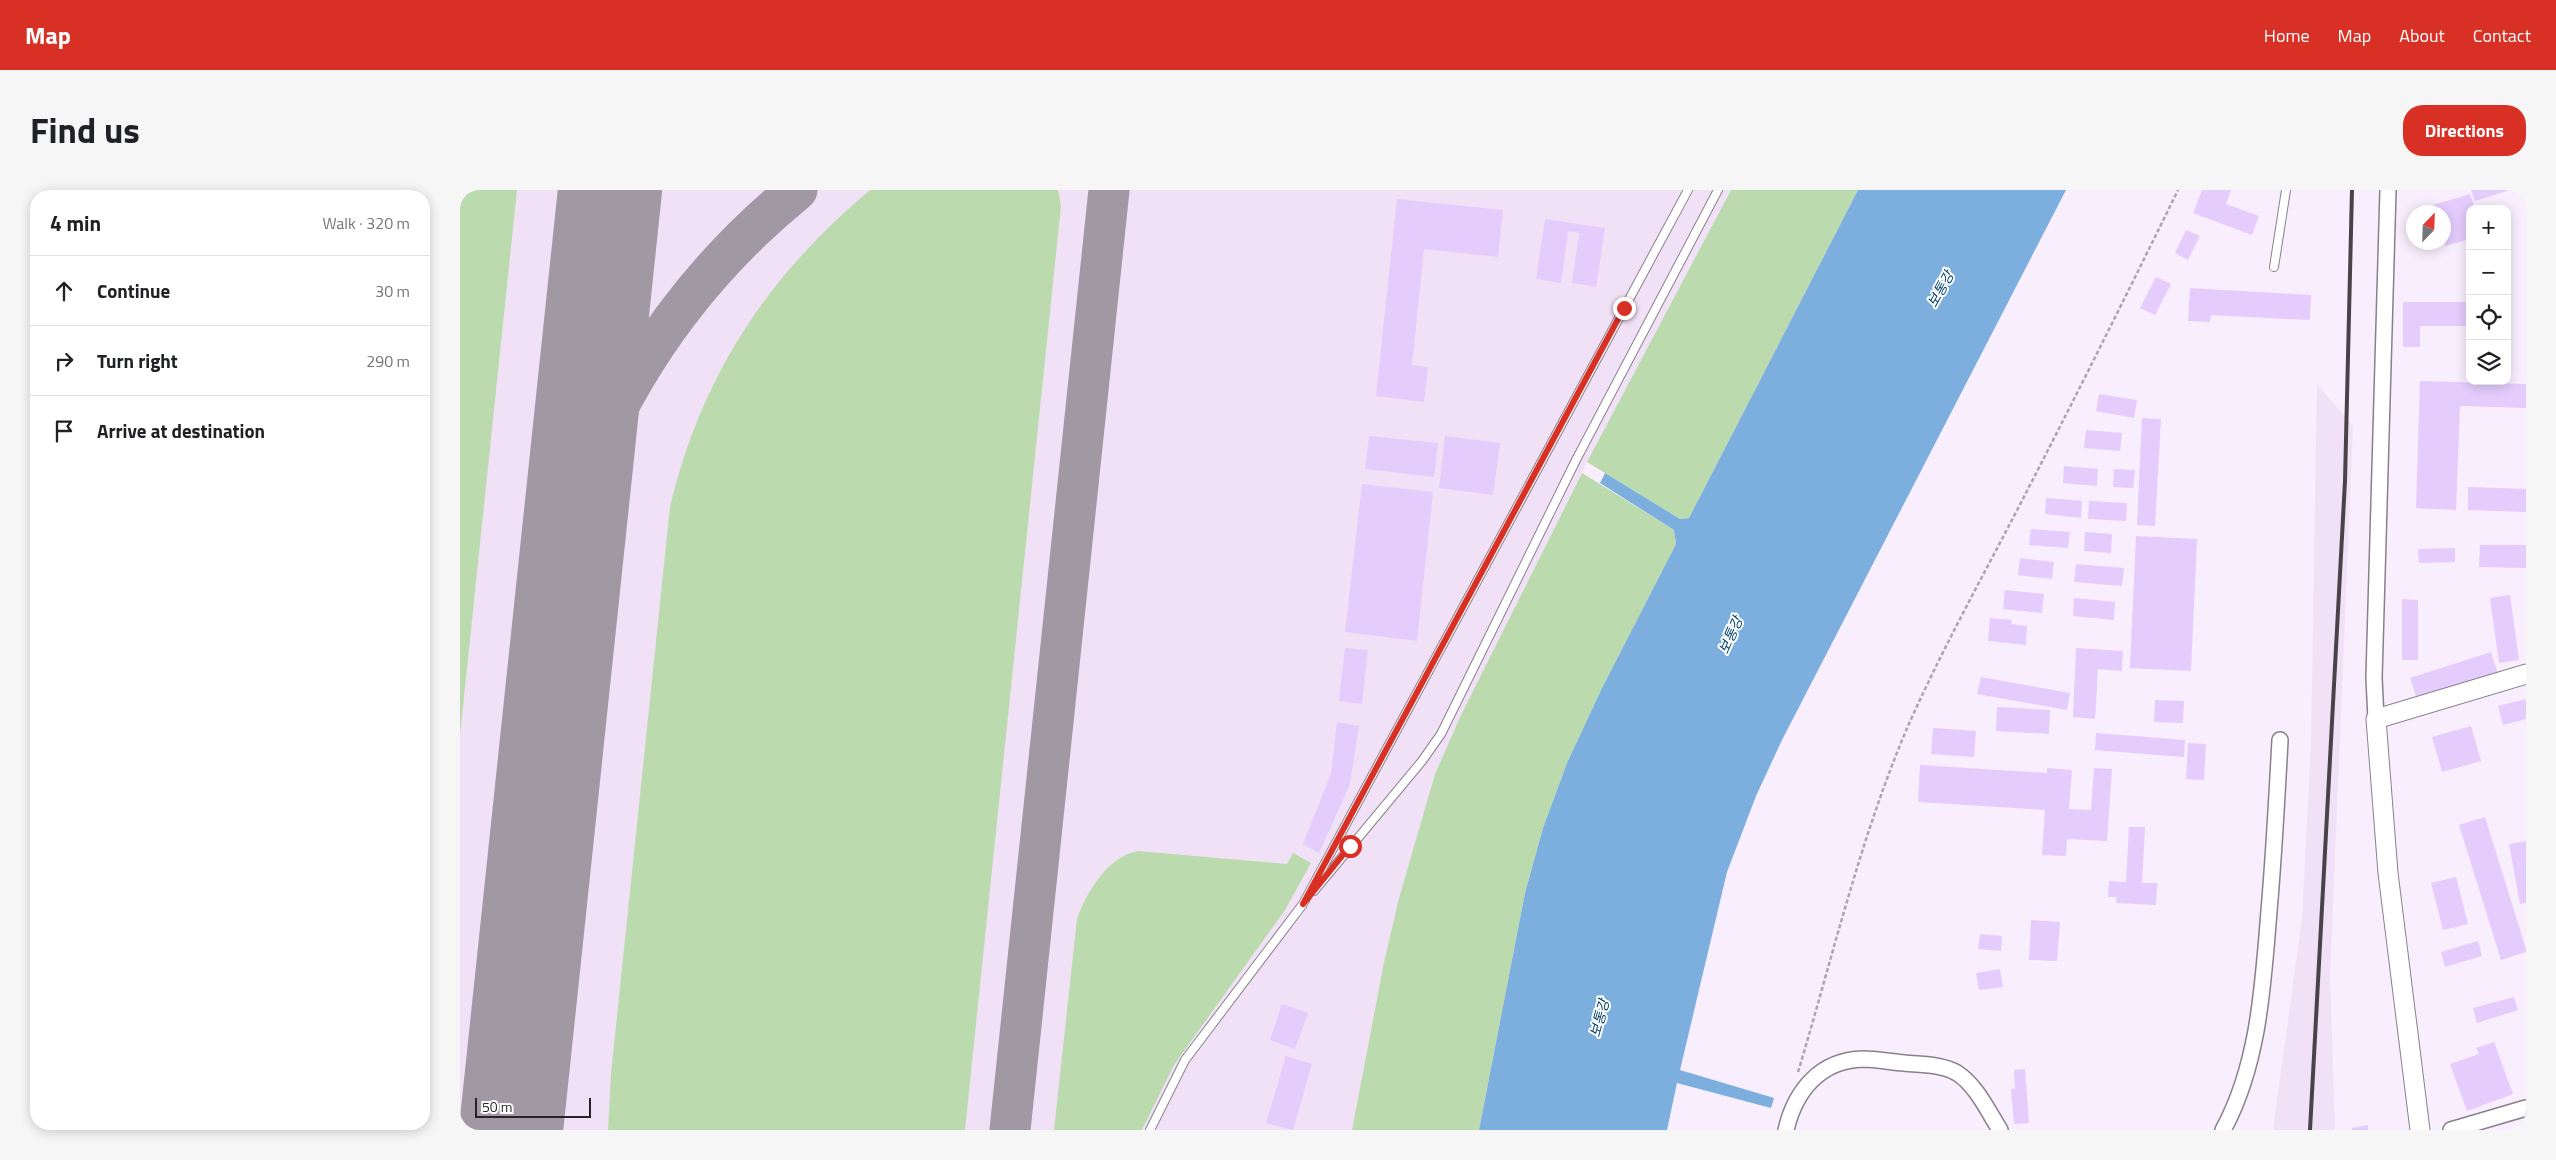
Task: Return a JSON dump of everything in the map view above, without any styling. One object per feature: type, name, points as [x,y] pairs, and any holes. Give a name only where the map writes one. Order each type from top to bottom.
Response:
[{"type":"street","points":[[2388,190],[2374,678],[2388,873],[2420,1130]]},
{"type":"street","points":[[2376,719],[2526,674]]},
{"type":"street","points":[[2223,1130],[2239,1095],[2252,1052],[2265,962],[2280,740]]},
{"type":"street","points":[[1786,1130],[1799,1092],[1813,1078],[1827,1068],[1842,1061],[1864,1059],[1941,1067],[1955,1072],[1968,1082],[2000,1130]]},
{"type":"street","points":[[2451,1130],[2526,1108]]},
{"type":"lane","points":[[1303,904],[1688,190]]},
{"type":"lane","points":[[1150,1130],[1185,1060],[1303,904],[1422,761],[1441,734],[1576,460],[1718,190]]},
{"type":"lane","points":[[2274,267],[2286,190]]},
{"type":"path","points":[[1796,1078],[1834,952],[1853,875],[1908,727],[1943,653],[2054,438],[2178,190]]},
{"type":"shaded area","points":[[460,190],[1731,190],[1587,462],[1461,715],[1435,774],[1399,898],[1384,962],[1352,1130],[460,1130]]},
{"type":"shaded area","points":[[2317,384],[2353,426],[2330,975],[2335,1130],[2273,1130],[2302,918],[2311,744]]},
{"type":"green space","points":[[460,190],[517,190],[460,735]]},
{"type":"green space","points":[[870,190],[1058,190],[1061,206],[965,1130],[608,1130],[611,1074],[670,507],[683,460],[700,415],[720,372],[743,332],[770,294],[800,258],[833,223]]},
{"type":"green space","points":[[1731,190],[1858,190],[1689,518],[1680,519],[1587,462]]},
{"type":"green space","points":[[1582,473],[1674,530],[1676,544],[1602,688],[1567,763],[1543,828],[1525,893],[1479,1130],[1352,1130],[1384,962],[1399,898],[1435,774],[1461,715]]},
{"type":"green space","points":[[1138,851],[1287,864],[1293,853],[1311,863],[1285,910],[1174,1065],[1142,1130],[1054,1130],[1077,919],[1092,887],[1108,868],[1127,854]]},
{"type":"water","name":"보통강","points":[[1858,190],[2066,190],[1782,740],[1756,796],[1727,872],[1680,1070],[1774,1098],[1771,1108],[1677,1083],[1667,1130],[1479,1130],[1525,893],[1543,828],[1567,763],[1602,688],[1676,544],[1674,530],[1600,483],[1605,473],[1680,519],[1689,518]]},
{"type":"building","points":[[2202,190],[2231,190],[2226,204],[2259,216],[2252,235],[2193,213]]},
{"type":"building","points":[[2471,190],[2510,190],[2475,201]]},
{"type":"building","points":[[2470,194],[2474,205],[2466,205],[2466,240],[2451,244],[2451,205],[2433,205]]},
{"type":"building","points":[[1397,199],[1503,210],[1498,257],[1424,249],[1412,365],[1428,367],[1424,402],[1376,396]]},
{"type":"building","points":[[1545,219],[1605,228],[1596,287],[1572,283],[1579,233],[1568,231],[1561,283],[1536,279]]},
{"type":"building","points":[[2186,230],[2200,236],[2188,260],[2175,253]]},
{"type":"building","points":[[2156,277],[2171,284],[2155,315],[2140,308]]},
{"type":"building","points":[[2190,288],[2311,295],[2310,320],[2211,315],[2210,322],[2188,321]]},
{"type":"building","points":[[2403,302],[2466,302],[2466,326],[2420,326],[2420,347],[2403,347]]},
{"type":"building","points":[[2420,381],[2466,382],[2466,385],[2526,384],[2526,408],[2460,406],[2456,510],[2416,508]]},
{"type":"building","points":[[2099,394],[2137,400],[2134,418],[2096,411]]},
{"type":"building","points":[[2142,418],[2161,419],[2155,526],[2137,525]]},
{"type":"building","points":[[2086,430],[2122,433],[2120,451],[2084,448]]},
{"type":"building","points":[[1369,436],[1438,443],[1434,477],[1365,469]]},
{"type":"building","points":[[1445,436],[1500,443],[1493,495],[1439,488]]},
{"type":"building","points":[[2064,466],[2098,469],[2097,486],[2063,483]]},
{"type":"building","points":[[2114,469],[2135,470],[2133,488],[2113,487]]},
{"type":"building","points":[[1362,484],[1433,492],[1417,641],[1345,632]]},
{"type":"building","points":[[2468,487],[2526,489],[2526,512],[2468,510]]},
{"type":"building","points":[[2046,498],[2082,501],[2081,518],[2045,514]]},
{"type":"building","points":[[2089,501],[2127,503],[2126,521],[2088,519]]},
{"type":"building","points":[[2031,529],[2070,532],[2068,548],[2029,545]]},
{"type":"building","points":[[2085,532],[2112,534],[2111,553],[2084,551]]},
{"type":"building","points":[[2136,536],[2197,539],[2191,671],[2130,668]]},
{"type":"building","points":[[2480,545],[2526,545],[2526,568],[2479,567]]},
{"type":"building","points":[[2455,548],[2455,562],[2419,563],[2418,549]]},
{"type":"building","points":[[2020,558],[2054,562],[2052,579],[2018,575]]},
{"type":"building","points":[[2076,564],[2124,568],[2122,586],[2074,582]]},
{"type":"building","points":[[2005,590],[2044,594],[2042,613],[2003,609]]},
{"type":"building","points":[[2510,595],[2519,660],[2499,663],[2490,598]]},
{"type":"building","points":[[2074,598],[2115,602],[2114,620],[2073,616]]},
{"type":"building","points":[[2402,599],[2418,600],[2418,660],[2402,660]]},
{"type":"building","points":[[1990,618],[2012,620],[2011,624],[2027,626],[2026,645],[1988,641]]},
{"type":"building","points":[[1345,648],[1368,650],[1362,704],[1339,701]]},
{"type":"building","points":[[2076,648],[2123,651],[2122,671],[2098,669],[2095,719],[2073,717]]},
{"type":"building","points":[[2491,652],[2498,674],[2417,699],[2410,678]]},
{"type":"building","points":[[1981,677],[2070,693],[2067,710],[1977,694]]},
{"type":"building","points":[[2526,699],[2526,719],[2503,725],[2498,706]]},
{"type":"building","points":[[2155,700],[2184,701],[2183,723],[2154,722]]},
{"type":"building","points":[[1997,707],[2050,710],[2049,734],[1996,731]]},
{"type":"building","points":[[1337,722],[1359,726],[1350,784],[1319,853],[1303,844],[1331,774]]},
{"type":"building","points":[[2471,726],[2481,761],[2442,772],[2432,737]]},
{"type":"building","points":[[1933,728],[1976,731],[1974,757],[1931,754]]},
{"type":"building","points":[[2096,733],[2185,740],[2184,757],[2095,750]]},
{"type":"building","points":[[2188,743],[2206,744],[2204,780],[2186,779]]},
{"type":"building","points":[[1920,765],[2047,773],[2047,768],[2072,770],[2069,809],[2091,810],[2094,768],[2112,769],[2107,841],[2067,839],[2066,856],[2042,855],[2045,810],[1918,802]]},
{"type":"building","points":[[2485,817],[2526,949],[2526,952],[2501,960],[2459,825]]},
{"type":"building","points":[[2129,827],[2145,827],[2142,883],[2157,883],[2156,905],[2116,903],[2117,897],[2108,897],[2109,881],[2126,882]]},
{"type":"building","points":[[2526,841],[2526,903],[2520,904],[2509,844]]},
{"type":"building","points":[[2456,877],[2468,924],[2443,930],[2431,883]]},
{"type":"building","points":[[2031,920],[2060,922],[2057,961],[2029,960]]},
{"type":"building","points":[[1980,934],[2002,936],[2001,951],[1978,949]]},
{"type":"building","points":[[2478,941],[2482,956],[2445,967],[2441,952]]},
{"type":"building","points":[[2000,969],[2003,987],[1979,990],[1976,973]]},
{"type":"building","points":[[2514,997],[2518,1010],[2477,1023],[2473,1008]]},
{"type":"building","points":[[1282,1004],[1308,1013],[1295,1049],[1270,1040]]},
{"type":"building","points":[[2494,1042],[2513,1094],[2467,1111],[2450,1064],[2479,1054],[2476,1048]]},
{"type":"building","points":[[1286,1056],[1312,1064],[1293,1130],[1266,1123]]},
{"type":"building","points":[[2025,1069],[2029,1123],[2014,1124],[2011,1089],[2015,1089],[2014,1070]]},
{"type":"building","points":[[2368,1125],[2368,1130],[2352,1130],[2352,1128]]},
{"type":"taxiway","points":[[577,500],[595,454],[616,411],[639,369],[666,330],[694,292],[726,256],[760,222],[797,190]]},
{"type":"taxiway","points":[[1010,1130],[1109,190]]},
{"type":"taxiway","points":[[517,1072],[530,1130]]},
{"type":"runway","points":[[511,1130],[610,190]]},
{"type":"railway","points":[[2310,1130],[2345,481],[2352,190]]},
{"type":"route","points":[[1350,846],[1303,904],[1624,308]]}]
